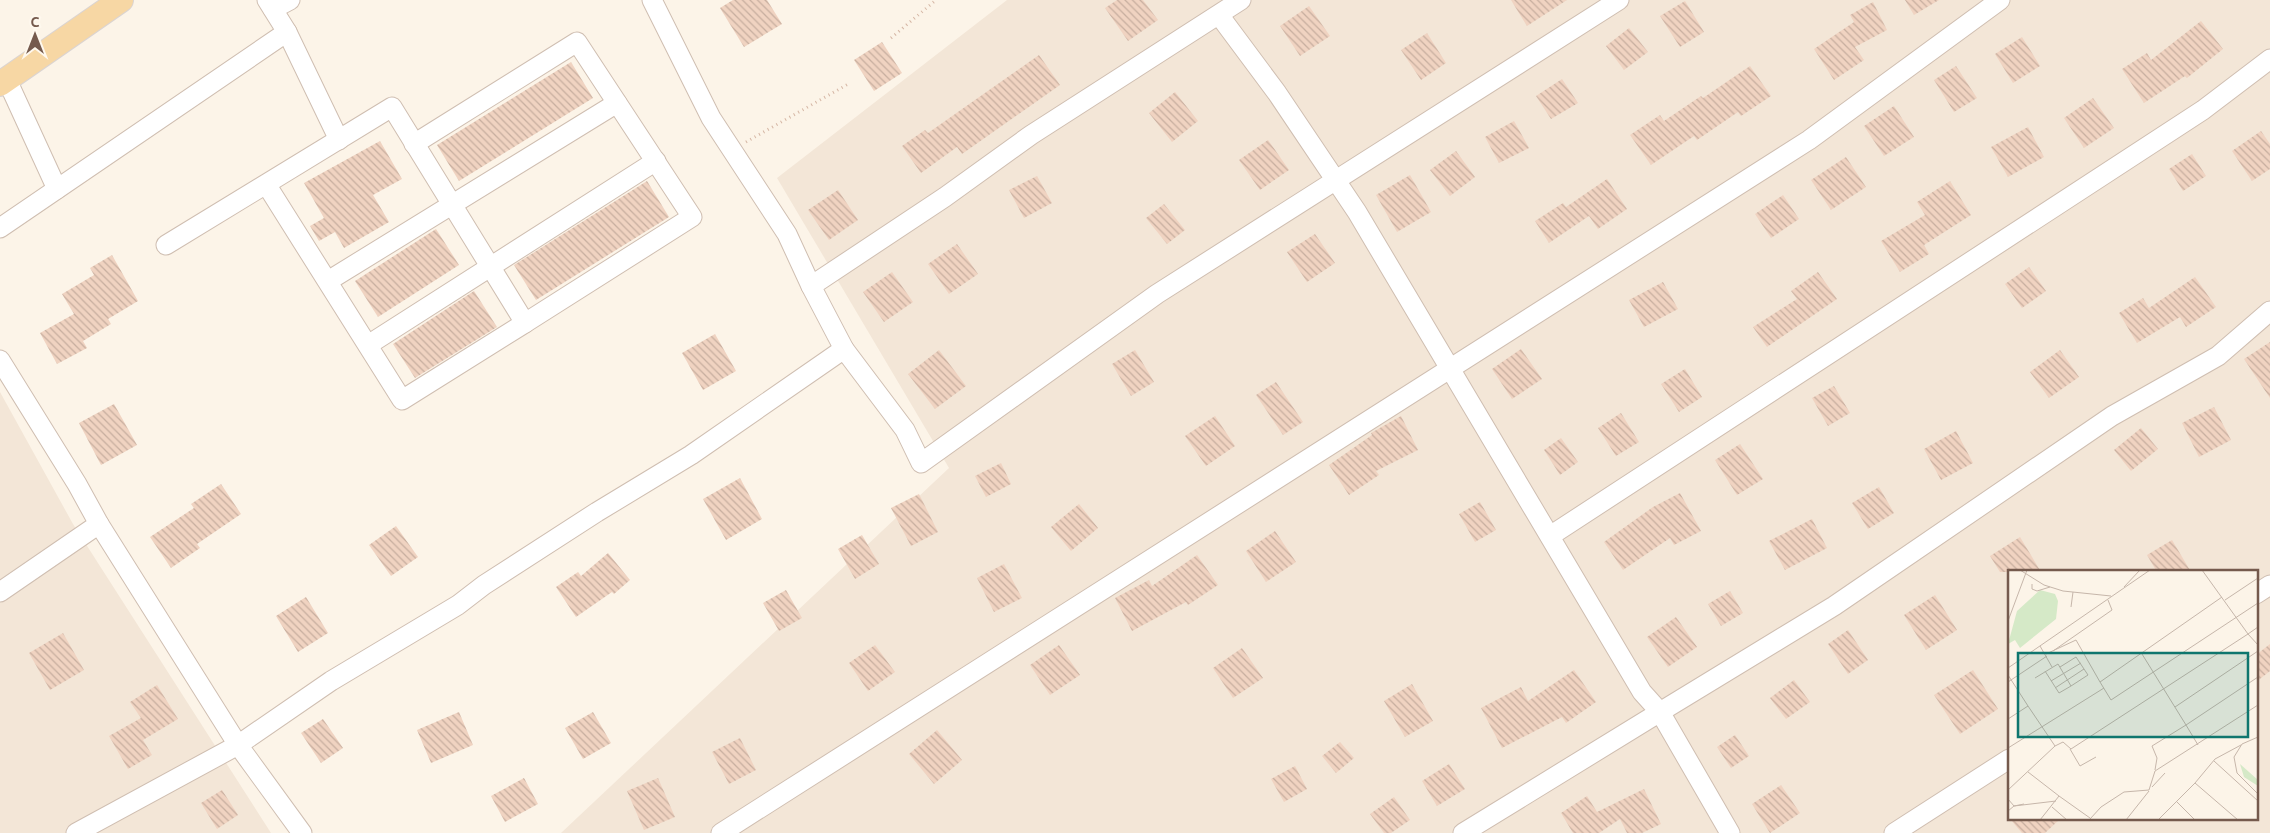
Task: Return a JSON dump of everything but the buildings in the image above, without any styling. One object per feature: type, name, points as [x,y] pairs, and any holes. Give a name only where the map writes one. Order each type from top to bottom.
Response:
[{"type":"main road","points":[[3,82],[121,0]]},
{"type":"lane","points":[[290,0],[270,5],[287,32],[338,140]]},
{"type":"lane","points":[[652,0],[711,118],[787,234],[811,286],[844,349],[905,430],[921,463],[1157,294],[1619,0]]},
{"type":"lane","points":[[811,286],[945,197],[1031,135],[1241,0]]},
{"type":"lane","points":[[721,833],[1809,140],[2000,0]]},
{"type":"lane","points":[[1219,15],[1277,93],[1336,181],[1450,367],[1642,692],[1660,712],[1730,833]]},
{"type":"lane","points":[[0,228],[287,32]]},
{"type":"lane","points":[[266,184],[402,400],[692,217],[577,42],[414,144]]},
{"type":"lane","points":[[1550,536],[2203,110],[2270,59]]},
{"type":"lane","points":[[3,82],[57,189]]},
{"type":"lane","points":[[328,281],[617,103]]},
{"type":"lane","points":[[166,245],[392,107],[525,323]]},
{"type":"lane","points":[[368,345],[656,161]]},
{"type":"lane","points":[[1463,833],[1834,606],[2112,416],[2218,356],[2270,312]]},
{"type":"lane","points":[[76,833],[238,745],[331,681],[458,605],[484,585],[597,512],[691,455],[844,349]]},
{"type":"lane","points":[[0,360],[77,484],[99,524],[238,745],[302,833]]},
{"type":"lane","points":[[0,592],[99,524]]},
{"type":"lane","points":[[2258,593],[2270,585]]},
{"type":"lane","points":[[1894,833],[2008,760]]},
{"type":"path","points":[[891,38],[936,0]]},
{"type":"path","points":[[732,150],[850,83]]},
{"type":"shaded area","points":[[1007,0],[2270,0],[2270,833],[561,833],[949,468],[777,178]]},
{"type":"shaded area","points":[[0,392],[73,524],[271,833],[0,833]]}]
